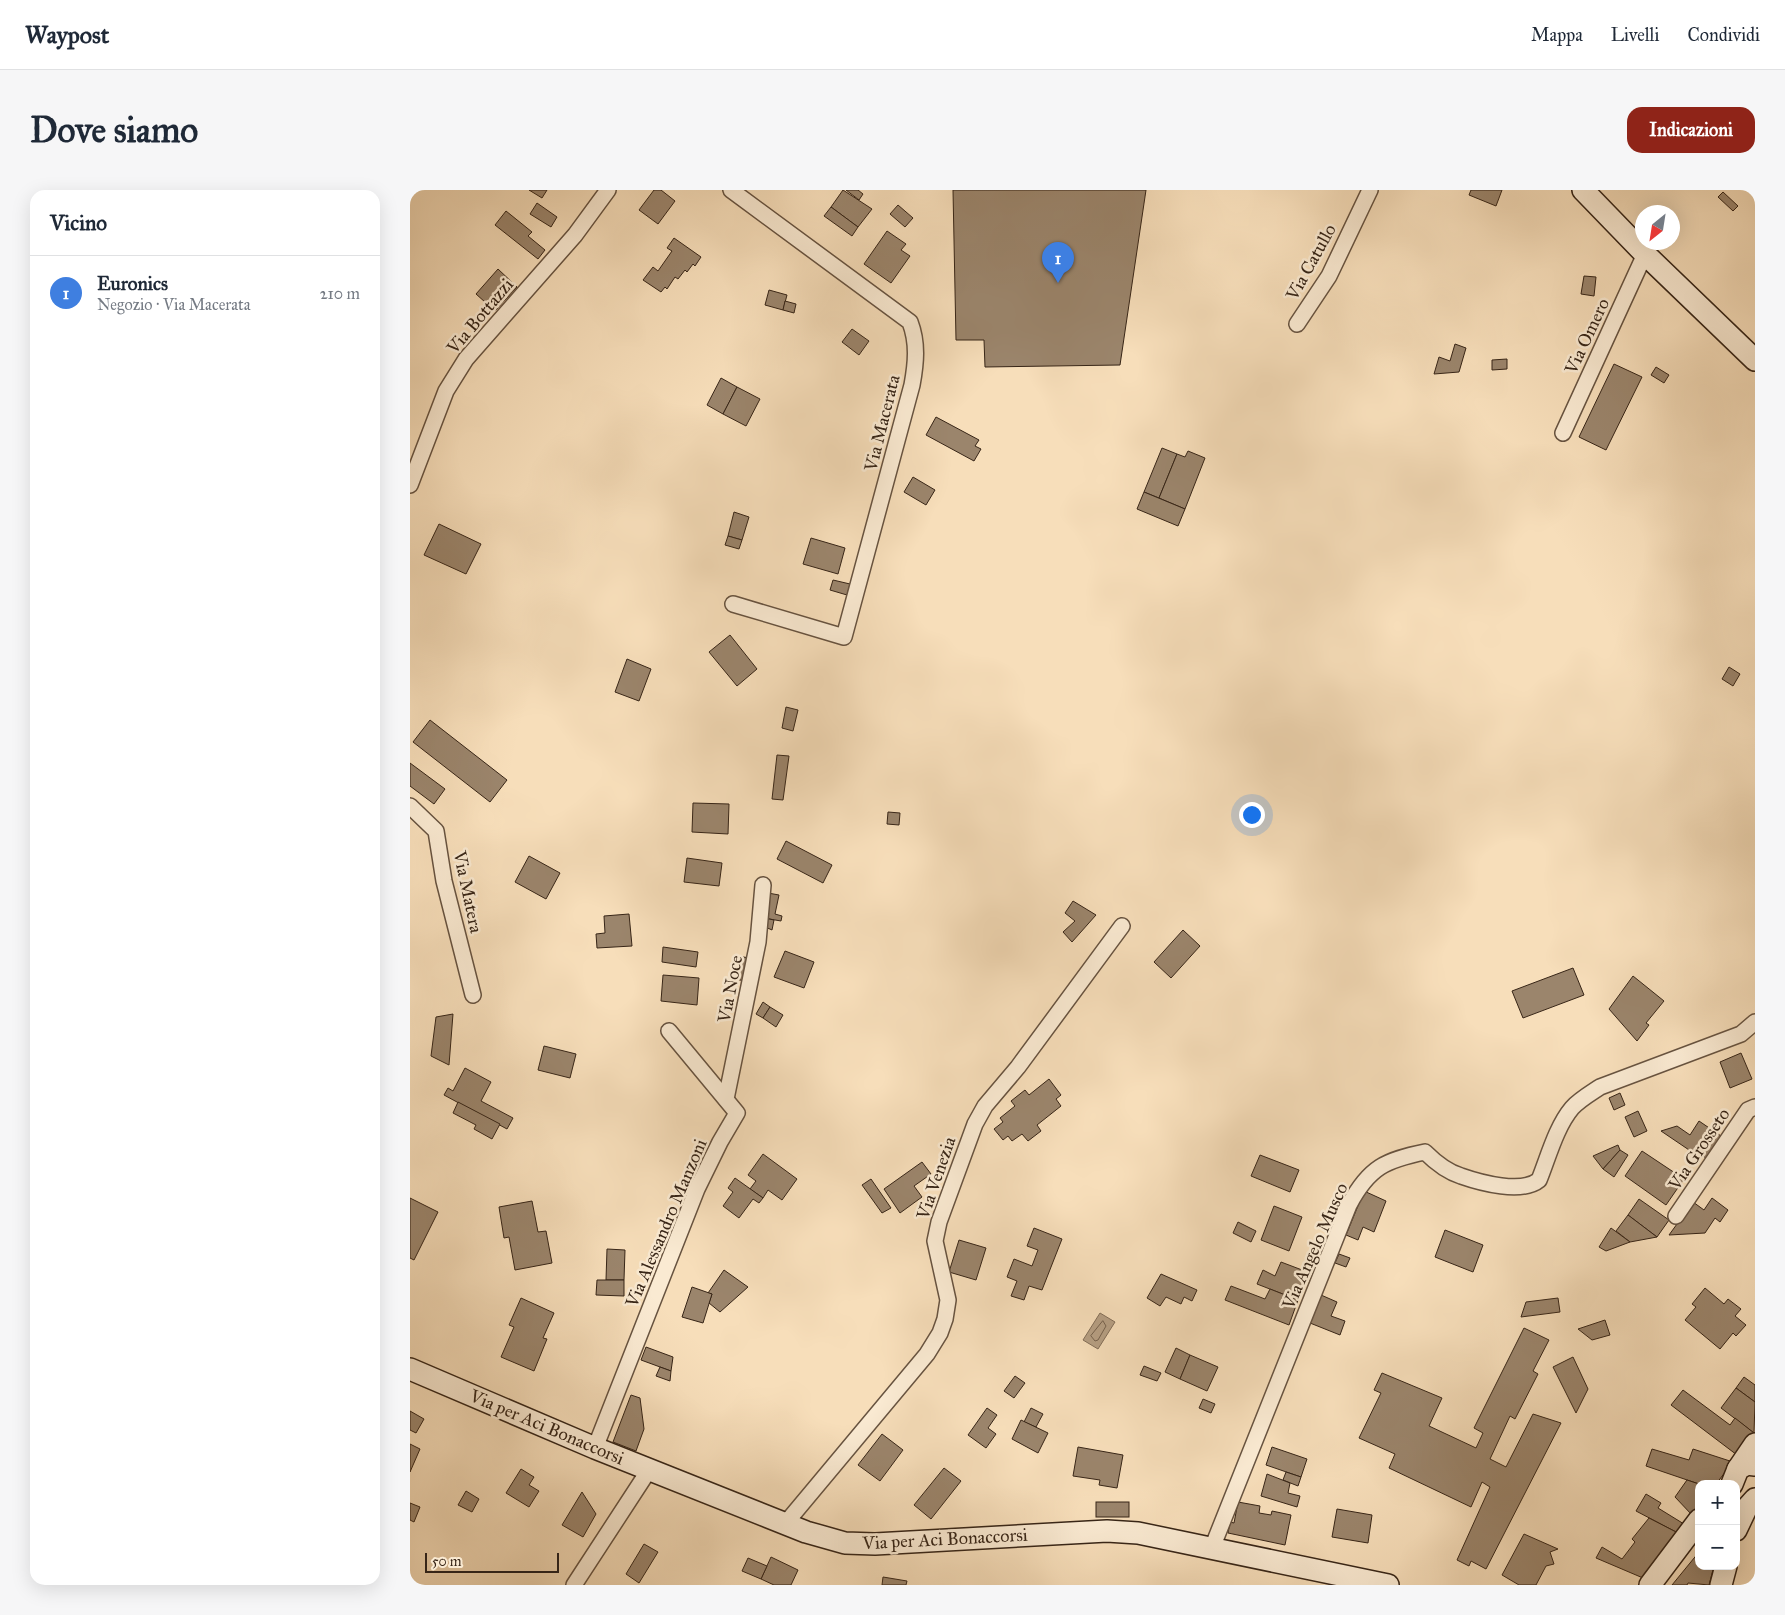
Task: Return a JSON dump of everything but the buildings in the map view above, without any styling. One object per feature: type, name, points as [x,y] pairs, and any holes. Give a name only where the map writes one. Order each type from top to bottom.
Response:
[{"type":"main road","points":[[1584,194],[1755,360]]},
{"type":"main road","name":"Via per Aci Bonaccorsi","points":[[410,1369],[649,1470],[785,1524],[845,1543],[875,1544],[1107,1531],[1138,1533],[1388,1585]]},
{"type":"main road","points":[[1738,1525],[1746,1509],[1741,1485],[1755,1444]]},
{"type":"main road","points":[[1650,1585],[1695,1525]]},
{"type":"main road","points":[[1721,1585],[1725,1570]]},
{"type":"street","name":"Via Bottazzi","points":[[410,485],[446,391],[466,359],[575,236],[608,190]]},
{"type":"street","name":"Via Macerata","points":[[731,190],[910,322],[915,335],[917,359],[912,385],[844,637],[732,604]]},
{"type":"street","name":"Via Catullo","points":[[1297,324],[1329,276],[1370,190]]},
{"type":"street","name":"Via Omero","points":[[1563,433],[1645,254]]},
{"type":"street","name":"Via Matera","points":[[410,806],[436,831],[444,881],[473,994]]},
{"type":"street","name":"Via Noce","points":[[726,1099],[758,942],[763,884]]},
{"type":"street","name":"Via Venezia","points":[[785,1524],[927,1354],[940,1333],[948,1300],[935,1241],[939,1222],[975,1124],[986,1106],[1018,1067],[1122,926]]},
{"type":"street","name":"Via Angelo Musco","points":[[1212,1548],[1350,1205],[1357,1191],[1373,1171],[1395,1158],[1425,1152],[1459,1176],[1519,1188],[1532,1186],[1539,1180],[1564,1120],[1572,1108],[1584,1098],[1600,1087],[1741,1034],[1755,1022]]},
{"type":"street","name":"Via Alessandro Manzoni","points":[[595,1448],[697,1189],[720,1142],[737,1114],[669,1031]]},
{"type":"street","name":"Via Grosseto","points":[[1676,1216],[1748,1110],[1755,1107]]},
{"type":"street","points":[[574,1585],[649,1470]]},
{"type":"water","points":[[1100,1313],[1115,1322],[1098,1349],[1083,1340]]},
{"type":"place","name":"Euronics","points":[[1058,283]]}]
